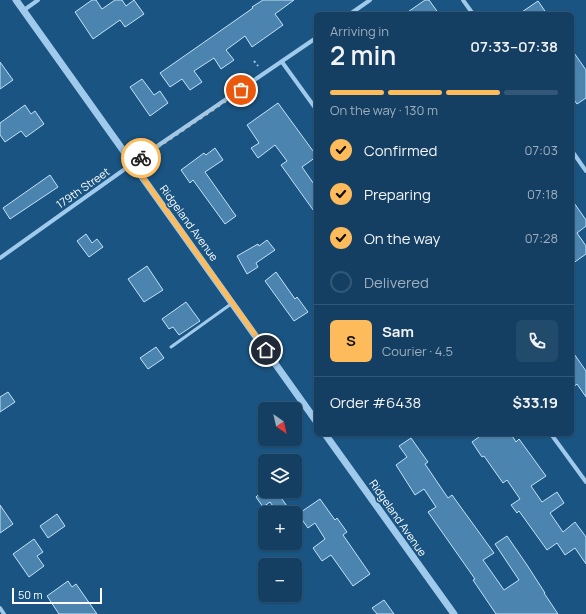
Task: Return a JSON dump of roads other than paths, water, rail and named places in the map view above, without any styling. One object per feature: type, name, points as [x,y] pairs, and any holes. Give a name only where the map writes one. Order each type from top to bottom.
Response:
[{"type":"street","name":"Ridgeland Avenue","points":[[16,0],[314,418]]},
{"type":"street","points":[[24,10],[38,0]]},
{"type":"street","points":[[353,12],[370,0]]},
{"type":"street","points":[[463,0],[472,12]]},
{"type":"street","name":"179th Street","points":[[0,258],[314,39]]},
{"type":"street","points":[[282,62],[314,106]]},
{"type":"street","points":[[574,154],[586,171]]},
{"type":"street","name":"Ridgeland Avenue","points":[[326,436],[454,614]]},
{"type":"street","points":[[552,436],[586,482]]},
{"type":"street","points":[[0,608],[4,614]]},
{"type":"lane","points":[[171,347],[233,303]]}]
